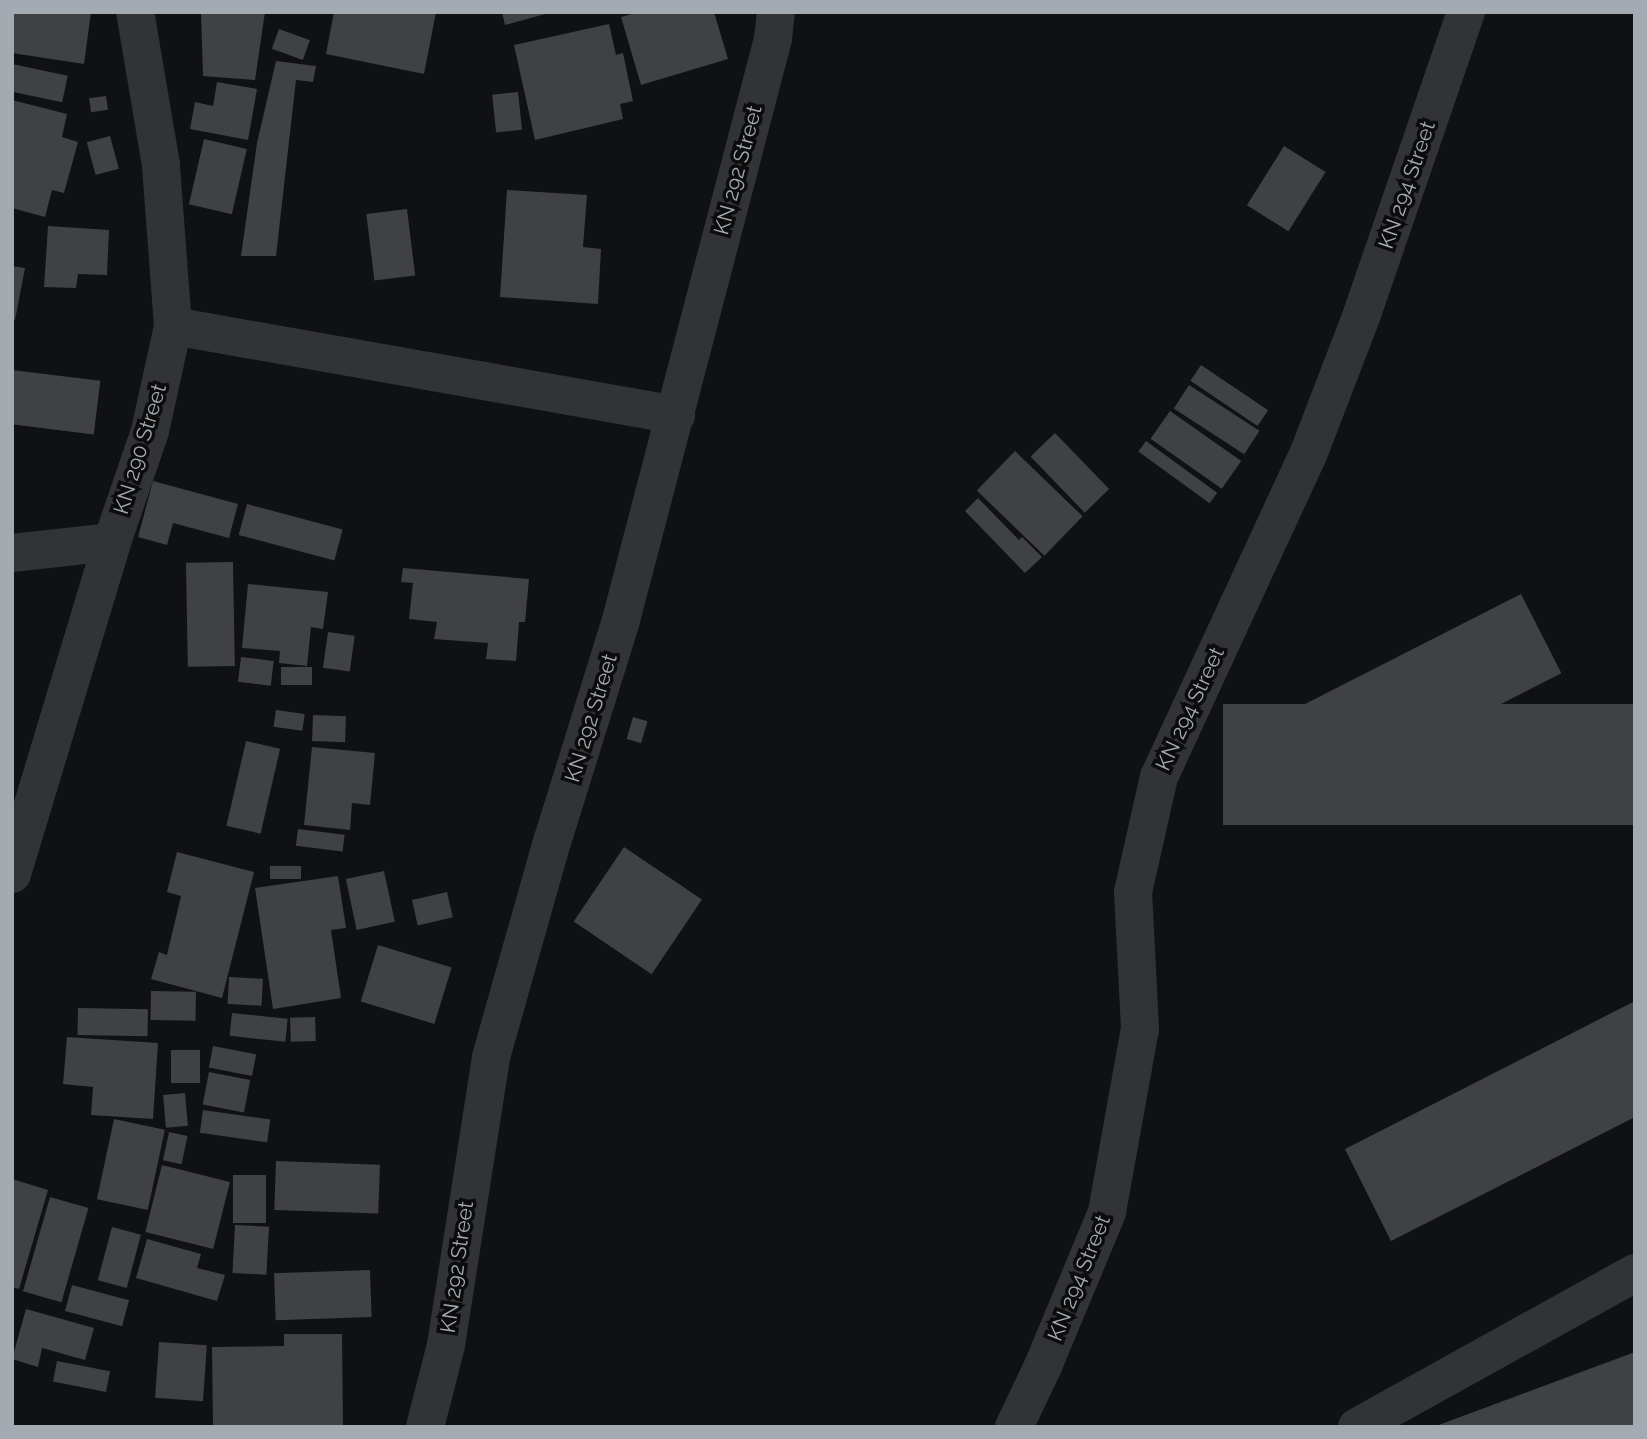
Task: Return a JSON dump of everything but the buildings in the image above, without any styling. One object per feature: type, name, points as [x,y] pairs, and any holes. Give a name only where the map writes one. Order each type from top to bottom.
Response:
[{"type":"street","name":"KN 290 Street","points":[[12,874],[111,542],[150,431],[173,326],[161,165],[135,12]]},
{"type":"street","name":"KN 292 Street","points":[[425,1427],[446,1345],[491,1057],[552,842],[621,620],[773,39],[776,12]]},
{"type":"street","name":"KN 294 Street","points":[[1014,1427],[1043,1366],[1107,1212],[1140,1029],[1133,892],[1159,777],[1308,455],[1362,314],[1466,12]]},
{"type":"street","points":[[173,326],[676,415]]},
{"type":"street","points":[[12,552],[111,542]]},
{"type":"street","points":[[1357,1427],[1635,1273]]}]
